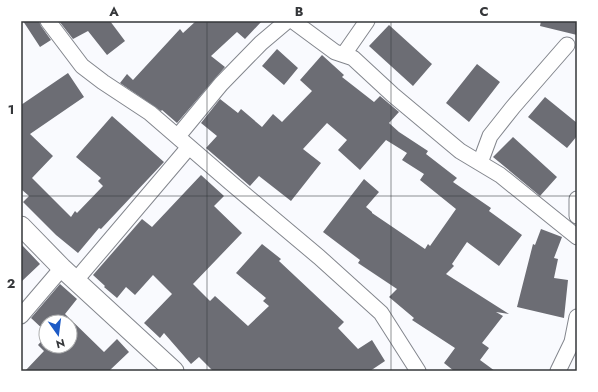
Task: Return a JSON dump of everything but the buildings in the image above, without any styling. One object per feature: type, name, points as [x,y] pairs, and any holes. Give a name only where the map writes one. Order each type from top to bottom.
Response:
[{"type":"street","points":[[48,21],[82,66],[103,82],[150,113],[178,136],[319,257],[381,313],[418,371]]},
{"type":"street","points":[[178,136],[221,84],[261,43],[287,21]]},
{"type":"street","points":[[293,21],[335,52],[353,58],[393,95],[460,151],[500,175],[577,236]]},
{"type":"street","points":[[344,54],[367,21]]},
{"type":"street","points":[[480,163],[490,136],[513,106],[567,45]]},
{"type":"street","points":[[21,316],[69,274],[189,147]]},
{"type":"street","points":[[577,200],[577,216]]},
{"type":"street","points":[[21,226],[69,274],[174,371]]},
{"type":"street","points":[[558,371],[574,342],[577,317]]}]
